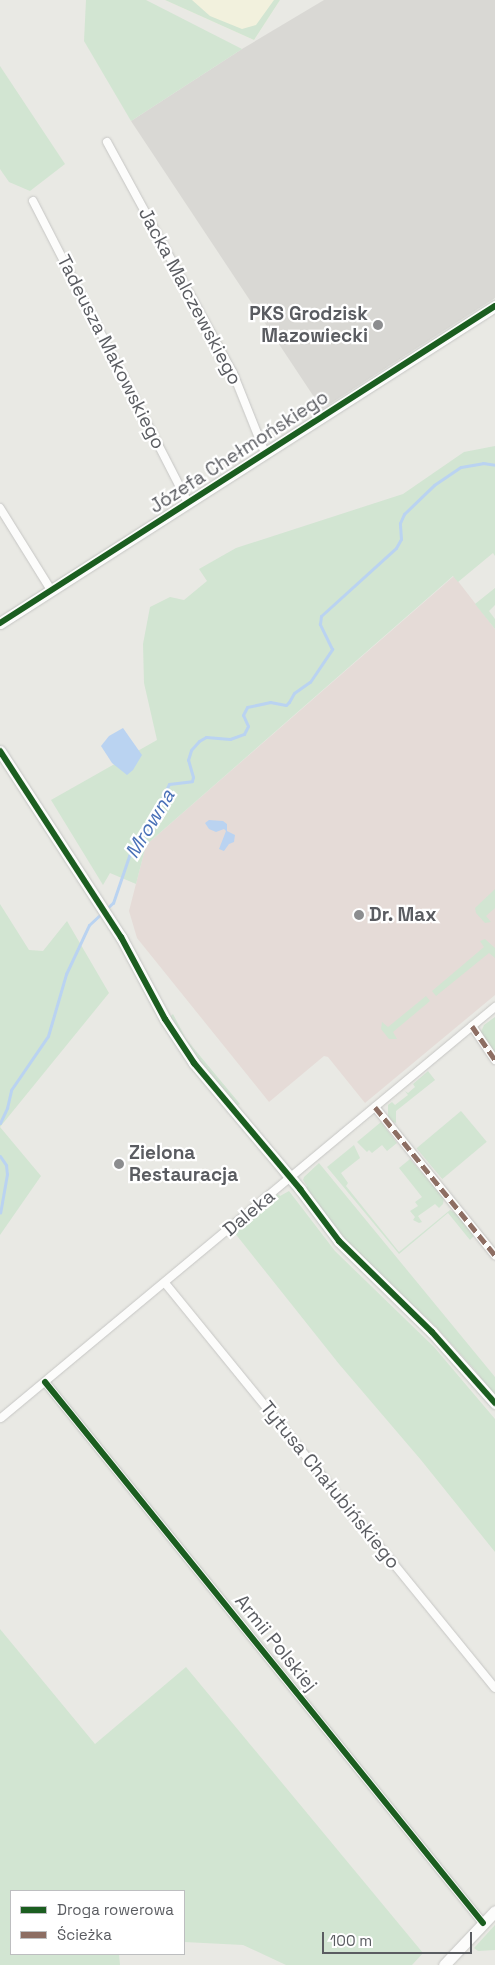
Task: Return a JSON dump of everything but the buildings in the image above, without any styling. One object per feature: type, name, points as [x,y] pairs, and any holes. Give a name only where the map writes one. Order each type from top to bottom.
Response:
[{"type":"street","name":"Jacka Malczewskiego","points":[[107,142],[234,373],[265,453]]},
{"type":"street","name":"Tadeusza Makowskiego","points":[[34,201],[188,502]]},
{"type":"street","name":"Józefa Chełmońskiego","points":[[0,622],[495,306]]},
{"type":"street","points":[[0,508],[51,590]]},
{"type":"street","points":[[0,750],[112,922],[181,1044],[339,1241],[432,1332],[495,1403]]},
{"type":"street","name":"Daleka","points":[[2,1418],[495,1007]]},
{"type":"street","points":[[472,1026],[495,1060]]},
{"type":"street","points":[[375,1108],[495,1255]]},
{"type":"street","name":"Tytusa Chałubińskiego","points":[[165,1283],[495,1688]]},
{"type":"street","name":"Armii Polskiej","points":[[45,1382],[483,1923]]},
{"type":"street","points":[[444,1965],[495,1911]]},
{"type":"shaded area","points":[[86,0],[146,0],[242,49],[131,121],[84,41]]},
{"type":"shaded area","points":[[165,0],[280,0],[254,40]]},
{"type":"shaded area","points":[[165,0],[192,0],[210,16],[242,29],[256,25],[274,0],[280,0],[254,40]]},
{"type":"shaded area","points":[[324,0],[495,0],[495,298],[322,409],[131,121],[242,49]]},
{"type":"shaded area","points":[[0,66],[65,164],[30,191],[9,182],[0,169]]},
{"type":"shaded area","points":[[495,446],[495,556],[493,553],[458,582],[453,576],[146,845],[136,884],[110,873],[103,885],[51,800],[157,740],[144,683],[143,644],[150,607],[170,597],[184,600],[207,581],[199,569],[236,548],[403,494],[464,452]]},
{"type":"shaded area","points":[[454,576],[495,629],[495,995],[365,1103],[328,1057],[324,1056],[269,1102],[137,938],[129,911],[146,845]]},
{"type":"shaded area","points":[[495,588],[495,605],[489,611],[495,619],[495,629],[475,604]]},
{"type":"shaded area","points":[[495,889],[495,908],[486,916],[491,922],[485,923],[476,913],[475,908]]},
{"type":"shaded area","points":[[0,904],[29,950],[43,951],[67,921],[109,993],[0,1127]]},
{"type":"shaded area","points":[[485,939],[495,948],[495,958],[489,953],[436,996],[432,991],[484,947],[480,941]]},
{"type":"shaded area","points":[[426,996],[430,1001],[393,1032],[397,1039],[389,1039],[381,1029],[382,1022],[388,1027]]},
{"type":"shaded area","points":[[173,1014],[186,1039],[240,1104],[236,1105],[196,1057],[170,1017]]},
{"type":"shaded area","points":[[495,1017],[495,1054],[480,1034],[484,1025]]},
{"type":"shaded area","points":[[428,1071],[435,1080],[396,1111],[396,1123],[393,1122],[388,1116],[388,1105],[392,1102],[395,1105],[408,1095],[405,1091],[408,1093],[415,1087],[413,1084]]},
{"type":"shaded area","points":[[461,1111],[487,1142],[442,1179],[417,1148]]},
{"type":"shaded area","points":[[381,1122],[397,1143],[387,1151],[382,1145],[372,1153],[369,1150],[367,1152],[357,1142]]},
{"type":"shaded area","points":[[0,1127],[41,1176],[0,1235]]},
{"type":"shaded area","points":[[354,1145],[360,1158],[341,1173],[348,1183],[346,1186],[399,1252],[450,1210],[458,1214],[474,1236],[470,1240],[448,1213],[399,1254],[327,1167]]},
{"type":"shaded area","points":[[410,1159],[444,1198],[443,1204],[439,1208],[435,1204],[418,1216],[422,1222],[419,1223],[413,1220],[415,1217],[410,1211],[418,1206],[415,1202],[422,1197],[399,1168]]},
{"type":"shaded area","points":[[319,1163],[495,1377],[495,1396],[475,1370],[435,1326],[347,1243],[305,1188],[307,1186],[303,1180],[304,1177]]},
{"type":"shaded area","points":[[289,1191],[335,1251],[434,1347],[495,1419],[495,1552],[421,1460],[339,1364],[234,1232],[278,1194],[280,1196]]},
{"type":"shaded area","points":[[0,1629],[95,1744],[186,1667],[423,1953],[412,1965],[286,1965],[243,1945],[185,1942],[185,1890],[10,1890],[10,1955],[119,1955],[120,1965],[0,1965]]},
{"type":"shaded area","points":[[495,1925],[495,1950],[478,1951],[474,1948]]},
{"type":"water","points":[[123,728],[142,755],[133,770],[127,775],[112,763],[101,746],[109,736]]},
{"type":"water","points":[[209,820],[223,821],[227,824],[227,831],[235,835],[234,842],[229,844],[224,851],[219,849],[226,831],[224,829],[216,832],[209,829],[205,823]]},
{"type":"waterway","name":"Mrowna","points":[[0,1123],[7,1108],[11,1090],[48,1036],[66,974],[89,925],[113,903],[129,856],[145,834],[169,784],[192,781],[193,777],[188,760],[191,750],[199,741],[206,737],[230,739],[244,734],[248,726],[243,715],[247,707],[270,702],[286,705],[294,693],[310,682],[332,649],[320,624],[321,616],[396,548],[401,539],[400,523],[404,514],[434,485],[461,467],[483,463],[495,465]]},
{"type":"waterway","name":"Mrowna","points":[[0,1156],[6,1165],[7,1174],[0,1212]]},
{"type":"marked path","points":[[472,1026],[495,1060]]},
{"type":"marked path","points":[[375,1107],[495,1255]]},
{"type":"cycle path","points":[[0,623],[495,306]]},
{"type":"cycle path","points":[[0,751],[121,937],[165,1019],[194,1063],[300,1189],[339,1241],[432,1332],[495,1403]]},
{"type":"cycle path","points":[[45,1382],[483,1923]]},
{"type":"place","name":"PKS Grodzisk Mazowiecki","points":[[378,325]]},
{"type":"place","name":"Dr. Max","points":[[359,915]]},
{"type":"place","name":"Zielona Restauracja","points":[[119,1164]]}]
